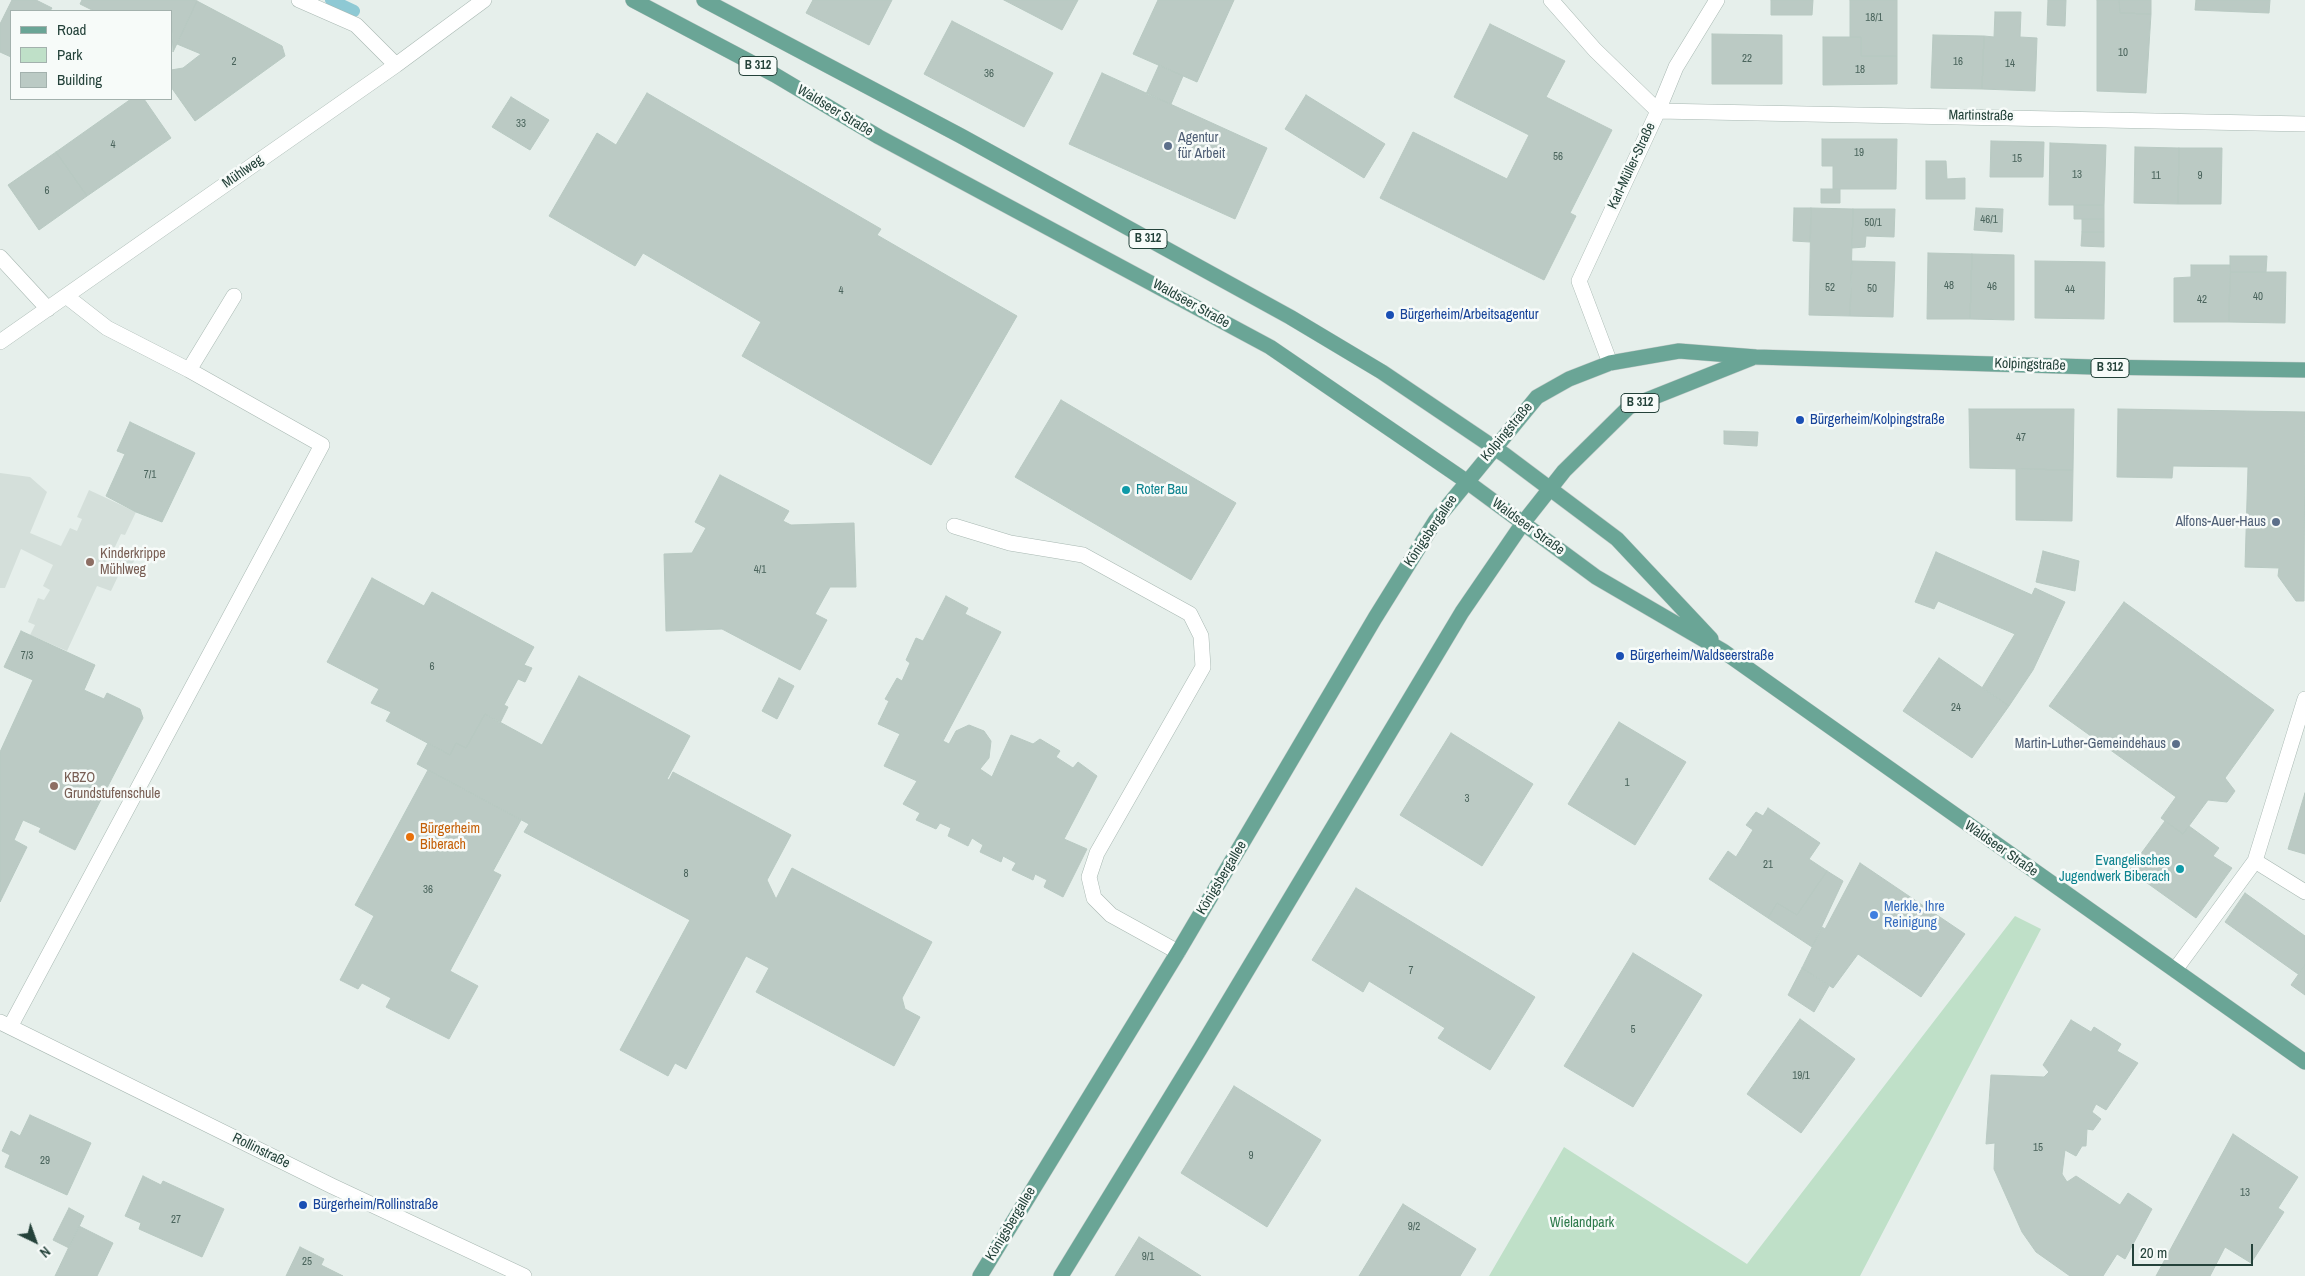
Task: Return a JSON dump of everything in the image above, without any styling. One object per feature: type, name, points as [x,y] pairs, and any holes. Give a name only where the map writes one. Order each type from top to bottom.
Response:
[{"type":"main road","name":"Waldseer Straße","points":[[633,0],[775,75],[879,137],[1270,347],[1466,481],[1596,577],[1723,651],[2305,1062]]},
{"type":"main road","name":"Waldseer Straße","points":[[704,0],[920,114],[1290,317],[1382,372],[1494,448],[1617,539],[1723,651]]},
{"type":"main road","name":"Kolpingstraße","points":[[1466,481],[1537,397],[1569,379],[1610,363],[1679,351],[1756,357],[2093,367],[2305,370]]},
{"type":"main road","name":"Kolpingstraße","points":[[1523,523],[1564,471],[1629,407],[1756,357]]},
{"type":"main road","name":"Königsbergallee","points":[[980,1276],[1178,952],[1375,618],[1436,520],[1466,481]]},
{"type":"main road","points":[[1060,1276],[1200,1049],[1462,612],[1523,523]]},
{"type":"street","points":[[299,0],[356,26],[396,65]]},
{"type":"street","name":"Mühlweg","points":[[0,342],[396,65],[484,0]]},
{"type":"street","name":"Karl-Müller-Straße","points":[[1551,0],[1595,50],[1658,111],[1579,281],[1610,363]]},
{"type":"street","points":[[1658,111],[1676,67],[1717,0]]},
{"type":"street","name":"Martinstraße","points":[[1658,111],[2305,124]]},
{"type":"street","points":[[0,257],[48,308]]},
{"type":"street","points":[[5,1025],[322,445],[189,370],[107,328],[66,296]]},
{"type":"street","points":[[189,370],[234,296]]},
{"type":"street","points":[[954,526],[1010,543],[1083,555],[1190,614],[1202,636],[1203,667],[1097,853],[1089,877],[1094,898],[1111,915],[1178,952]]},
{"type":"street","points":[[2174,970],[2255,861],[2305,699]]},
{"type":"street","points":[[2255,861],[2305,892]]},
{"type":"street","name":"Rollinstraße","points":[[5,1025],[325,1182],[524,1276]]},
{"type":"shaded area","name":"Kinderkrippe Mühlweg","points":[[0,473],[30,477],[47,492],[30,533],[61,546],[70,528],[77,531],[82,519],[77,517],[89,490],[136,512],[125,535],[121,534],[114,549],[135,559],[128,573],[121,570],[111,591],[97,586],[67,651],[30,635],[35,625],[28,622],[38,598],[44,600],[50,590],[43,586],[53,565],[21,549],[5,588],[0,588]]},
{"type":"green space","name":"Wielandpark","points":[[2015,916],[2041,929],[1860,1276],[1489,1276],[1564,1147],[1747,1264]]},
{"type":"building","points":[[12,0],[36,0],[52,8],[51,10],[10,10],[10,57],[0,52],[0,24]]},
{"type":"building","points":[[82,0],[197,1],[173,52],[172,10],[92,10],[80,4]]},
{"type":"building","points":[[813,0],[892,0],[869,45],[806,13]]},
{"type":"building","points":[[1004,0],[1078,0],[1062,30]]},
{"type":"building","points":[[1158,0],[1234,0],[1197,82],[1133,54]]},
{"type":"building","points":[[1771,0],[1813,0],[1812,15],[1771,15]]},
{"type":"building","points":[[1850,0],[1897,0],[1897,56],[1861,56],[1861,37],[1850,37]]},
{"type":"building","points":[[2048,0],[2066,0],[2065,26],[2047,25]]},
{"type":"building","points":[[2097,0],[2119,0],[2120,13],[2151,14],[2146,93],[2097,91]]},
{"type":"building","points":[[2119,0],[2151,0],[2151,14],[2120,13]]},
{"type":"building","points":[[2196,0],[2270,0],[2269,13],[2195,10]]},
{"type":"building","points":[[197,1],[282,46],[285,56],[195,121],[172,88],[172,70],[183,68],[201,54],[177,44]]},
{"type":"building","points":[[1995,12],[2021,12],[2020,37],[2037,38],[2035,91],[1982,89],[1984,36],[1994,37]]},
{"type":"building","points":[[952,21],[1053,73],[1024,127],[924,74]]},
{"type":"building","points":[[1490,24],[1565,61],[1546,97],[1612,130],[1570,213],[1576,216],[1544,280],[1380,198],[1413,132],[1507,179],[1529,135],[1454,97]]},
{"type":"building","points":[[1712,34],[1782,35],[1782,84],[1712,84]]},
{"type":"building","points":[[1933,35],[1984,36],[1982,89],[1931,88]]},
{"type":"building","points":[[1823,37],[1861,37],[1861,56],[1897,56],[1897,84],[1823,85]]},
{"type":"building","points":[[1159,65],[1183,76],[1171,104],[1146,94]]},
{"type":"building","name":"Agentur für Arbeit","points":[[1102,73],[1267,148],[1235,219],[1069,144]]},
{"type":"building","points":[[647,93],[881,229],[877,235],[1017,316],[931,465],[742,356],[761,322],[643,253],[635,266],[549,216],[597,133],[616,145]]},
{"type":"building","points":[[1306,95],[1385,144],[1364,178],[1285,129]]},
{"type":"building","points":[[511,97],[549,120],[530,150],[492,127]]},
{"type":"building","points":[[130,100],[145,100],[171,138],[87,196],[56,152]]},
{"type":"building","points":[[1822,139],[1897,139],[1896,189],[1833,189],[1833,166],[1822,166]]},
{"type":"building","points":[[1991,141],[2044,142],[2043,177],[1990,177]]},
{"type":"building","points":[[2050,143],[2106,145],[2104,205],[2049,205]]},
{"type":"building","points":[[2135,147],[2179,148],[2178,204],[2134,203]]},
{"type":"building","points":[[2179,148],[2222,148],[2221,204],[2178,204]]},
{"type":"building","points":[[56,152],[87,196],[39,230],[8,185]]},
{"type":"building","points":[[1926,161],[1946,161],[1947,179],[1965,178],[1965,199],[1926,199]]},
{"type":"building","points":[[1821,189],[1840,189],[1840,203],[1821,203]]},
{"type":"building","points":[[2074,205],[2104,205],[2104,219],[2074,219]]},
{"type":"building","points":[[1794,208],[1811,208],[1810,242],[1793,241]]},
{"type":"building","points":[[1811,208],[1853,209],[1850,316],[1809,315]]},
{"type":"building","points":[[1976,208],[2003,209],[2002,232],[1974,230]]},
{"type":"building","points":[[1853,209],[1895,209],[1894,237],[1866,236],[1865,247],[1852,248]]},
{"type":"building","points":[[2082,219],[2104,219],[2104,232],[2082,232]]},
{"type":"building","points":[[2082,232],[2104,232],[2104,247],[2081,246]]},
{"type":"building","points":[[1928,253],[1972,254],[1970,319],[1927,319]]},
{"type":"building","points":[[1972,254],[2014,255],[2014,320],[1970,319]]},
{"type":"building","points":[[2230,256],[2267,256],[2266,272],[2230,272]]},
{"type":"building","points":[[1852,261],[1895,262],[1893,317],[1850,316]]},
{"type":"building","points":[[2035,261],[2105,262],[2104,319],[2035,318]]},
{"type":"building","points":[[2191,265],[2230,265],[2229,322],[2174,322],[2174,278],[2191,277]]},
{"type":"building","points":[[2230,272],[2286,272],[2285,323],[2229,322]]},
{"type":"building","name":"Roter Bau","points":[[1061,400],[1236,503],[1191,580],[1015,477]]},
{"type":"building","points":[[1969,409],[2074,409],[2073,470],[1970,468]]},
{"type":"building","name":"Alfons-Auer-Haus","points":[[2118,409],[2305,412],[2304,601],[2296,601],[2278,576],[2279,568],[2245,567],[2248,467],[2173,466],[2172,478],[2117,477]]},
{"type":"building","points":[[130,422],[195,453],[162,522],[136,512],[106,496],[125,454],[117,451]]},
{"type":"building","points":[[1724,431],[1758,432],[1757,446],[1724,444]]},
{"type":"building","points":[[2016,469],[2073,470],[2072,521],[2016,520]]},
{"type":"building","points":[[720,475],[789,511],[783,521],[791,525],[854,523],[856,587],[830,587],[815,614],[827,620],[800,670],[722,629],[666,631],[664,554],[692,553],[706,528],[695,522]]},
{"type":"building","points":[[2043,551],[2079,561],[2075,591],[2036,582]]},
{"type":"building","points":[[1936,552],[2032,595],[2035,588],[2065,602],[2033,670],[2009,706],[1982,688],[2015,634],[1938,601],[1934,609],[1915,602]]},
{"type":"building","points":[[372,578],[424,606],[432,592],[534,647],[524,665],[532,668],[525,682],[518,679],[504,705],[508,707],[500,723],[485,714],[466,748],[456,743],[450,755],[386,721],[391,712],[371,703],[379,689],[327,662]]},
{"type":"building","points":[[946,596],[968,608],[965,614],[1001,632],[943,741],[949,744],[956,731],[969,725],[984,731],[991,741],[989,758],[980,769],[992,777],[1011,735],[1033,744],[1040,739],[1060,751],[1056,757],[1073,768],[1078,762],[1097,776],[1064,839],[1087,849],[1063,897],[1044,887],[1047,880],[1035,874],[1033,880],[1012,870],[1016,863],[1003,856],[1001,862],[980,852],[983,845],[972,838],[968,846],[948,836],[951,828],[940,823],[936,829],[916,820],[920,813],[903,804],[917,781],[884,766],[900,734],[878,724],[889,701],[885,699],[897,678],[902,681],[910,663],[906,660],[916,638],[923,641]]},
{"type":"building","name":"Martin-Luther-Gemeindehaus","points":[[2124,602],[2274,710],[2225,778],[2235,791],[2227,802],[2208,800],[2183,834],[2161,818],[2176,797],[2049,706]]},
{"type":"building","name":"KBZO Grundstufenschule","points":[[21,631],[95,665],[84,690],[104,699],[107,693],[140,709],[143,718],[75,850],[39,832],[41,828],[23,820],[14,840],[27,847],[0,902],[0,752],[33,680],[4,667]]},
{"type":"building","points":[[1939,658],[2009,706],[1972,758],[1903,711]]},
{"type":"building","points":[[579,676],[690,736],[667,779],[669,780],[673,772],[791,835],[767,880],[776,899],[792,868],[932,942],[902,998],[905,1009],[920,1017],[894,1066],[756,992],[769,968],[746,956],[686,1069],[675,1063],[668,1076],[620,1050],[690,920],[524,832],[529,824],[417,764],[428,743],[450,755],[456,743],[466,748],[485,714],[542,745]]},
{"type":"building","points":[[779,678],[794,686],[777,719],[762,711]]},
{"type":"building","points":[[1619,722],[1686,762],[1635,845],[1568,804]]},
{"type":"building","points":[[1451,733],[1533,784],[1482,866],[1400,815]]},
{"type":"building","points":[[428,770],[521,820],[493,871],[501,875],[450,971],[478,986],[449,1039],[386,1007],[391,998],[362,983],[358,989],[340,980],[374,916],[355,905]]},
{"type":"building","points":[[2305,793],[2305,854],[2288,849]]},
{"type":"building","points":[[1768,808],[1820,843],[1809,859],[1827,871],[1797,915],[1777,903],[1768,918],[1709,879],[1728,851],[1736,857],[1753,830],[1746,825],[1756,812],[1763,816]]},
{"type":"building","name":"Evangelisches Jugendwerk Biberach","points":[[2165,821],[2183,834],[2189,826],[2219,848],[2213,856],[2232,868],[2196,918],[2129,870]]},
{"type":"building","points":[[1860,863],[1965,934],[1921,997],[1858,954],[1833,988],[1802,968],[1822,927],[1825,929]]},
{"type":"building","points":[[1827,871],[1843,881],[1812,947],[1768,918],[1777,903],[1797,915]]},
{"type":"building","points":[[1356,888],[1535,997],[1490,1070],[1438,1038],[1445,1028],[1369,981],[1363,992],[1312,960]]},
{"type":"building","points":[[2245,893],[2305,936],[2305,965],[2298,974],[2225,922]]},
{"type":"building","points":[[1633,953],[1702,995],[1633,1107],[1564,1066]]},
{"type":"building","points":[[2305,965],[2305,995],[2291,985]]},
{"type":"building","points":[[1802,968],[1829,986],[1814,1012],[1788,995]]},
{"type":"building","points":[[1800,1019],[1855,1059],[1801,1133],[1747,1094]]},
{"type":"building","points":[[2071,1020],[2091,1032],[2094,1027],[2121,1044],[2117,1051],[2138,1063],[2106,1110],[2096,1104],[2092,1112],[2101,1119],[2093,1130],[2087,1129],[2086,1146],[2082,1146],[2076,1156],[2065,1150],[2062,1174],[2067,1182],[2076,1176],[2120,1205],[2128,1193],[2152,1209],[2125,1259],[2117,1254],[2103,1276],[2070,1276],[2036,1252],[2022,1232],[1994,1169],[1995,1143],[1986,1144],[1991,1075],[2044,1077],[2049,1072],[2043,1065]]},
{"type":"building","points":[[1234,1086],[1321,1140],[1267,1227],[1181,1173]]},
{"type":"building","points":[[30,1115],[91,1143],[67,1195],[5,1167],[10,1155],[2,1151],[11,1131],[20,1136]]},
{"type":"building","points":[[2233,1134],[2298,1177],[2278,1208],[2284,1212],[2251,1263],[2225,1247],[2210,1276],[2156,1276]]},
{"type":"building","points":[[143,1176],[161,1185],[163,1181],[224,1209],[202,1257],[139,1229],[141,1223],[125,1216]]},
{"type":"building","points":[[1403,1204],[1476,1249],[1460,1276],[1359,1276]]},
{"type":"building","points":[[69,1208],[84,1216],[69,1248],[53,1240]]},
{"type":"building","points":[[79,1226],[113,1243],[97,1276],[55,1276]]},
{"type":"building","points":[[1139,1237],[1201,1276],[1115,1276]]},
{"type":"building","points":[[300,1247],[324,1259],[321,1265],[343,1276],[286,1276]]},
{"type":"waterway","points":[[331,0],[354,11]]},
{"type":"place","name":"Agentur für Arbeit","points":[[1168,146]]},
{"type":"place","name":"Bürgerheim/Arbeitsagentur","points":[[1390,315]]},
{"type":"place","name":"Bürgerheim/Kolpingstraße","points":[[1800,420]]},
{"type":"place","name":"Roter Bau","points":[[1126,490]]},
{"type":"place","name":"Alfons-Auer-Haus","points":[[2276,522]]},
{"type":"place","name":"Kinderkrippe Mühlweg","points":[[90,562]]},
{"type":"place","name":"Bürgerheim/Waldseerstraße","points":[[1620,656]]},
{"type":"place","name":"Martin-Luther-Gemeindehaus","points":[[2176,744]]},
{"type":"place","name":"KBZO Grundstufenschule","points":[[54,786]]},
{"type":"place","name":"Bürgerheim Biberach","points":[[410,837]]},
{"type":"place","name":"Evangelisches Jugendwerk Biberach","points":[[2180,869]]},
{"type":"place","name":"Merkle, Ihre Reinigung","points":[[1874,915]]},
{"type":"place","name":"Bürgerheim/Rollinstraße","points":[[303,1205]]}]
